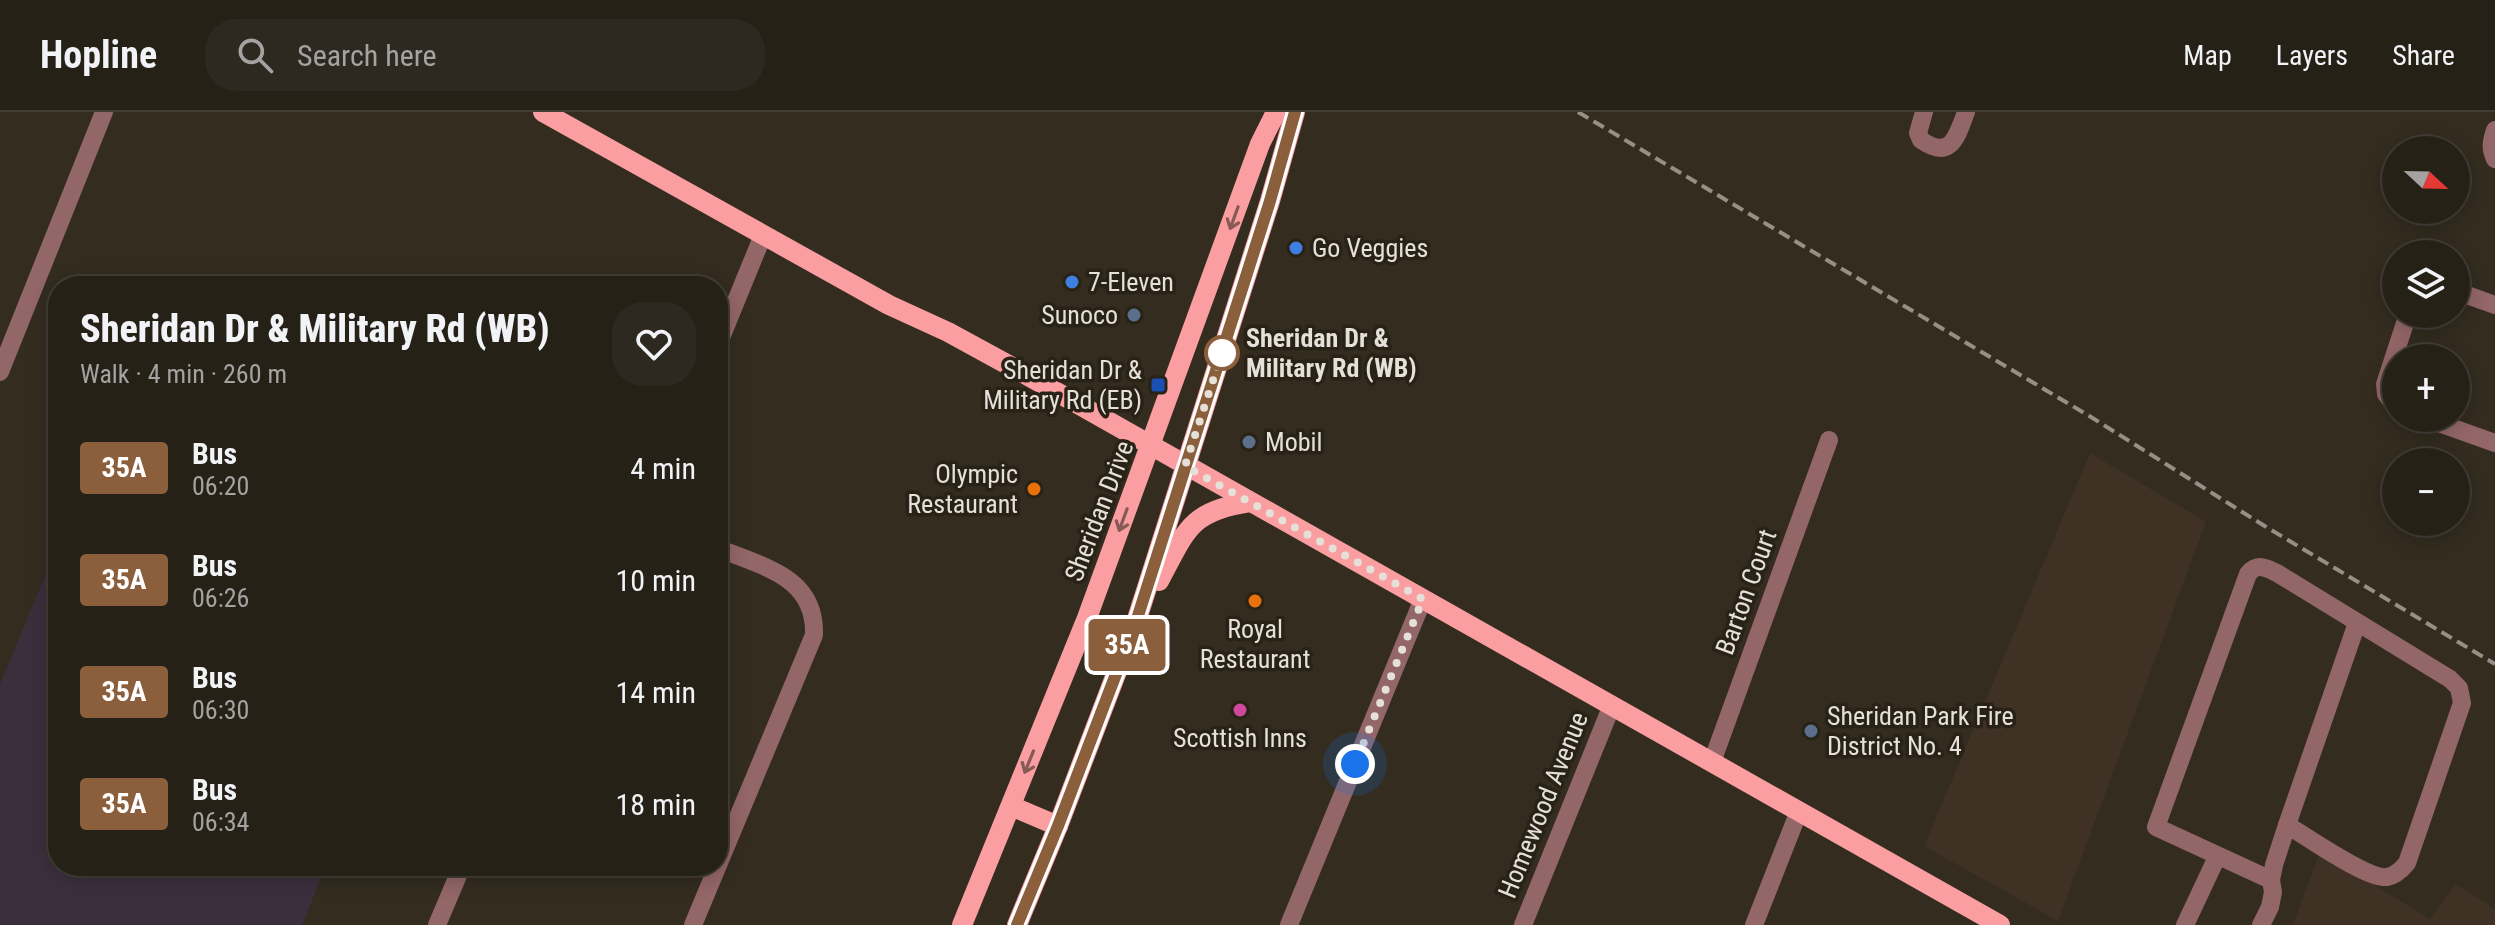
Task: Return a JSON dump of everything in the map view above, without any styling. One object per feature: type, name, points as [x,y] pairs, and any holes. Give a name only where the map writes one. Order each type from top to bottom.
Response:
[{"type":"main road","points":[[543,112],[889,305],[961,339],[2000,925]]},
{"type":"main road","name":"Sheridan Drive","points":[[962,925],[1071,659],[1260,144],[1276,112]]},
{"type":"main road","points":[[1017,925],[1137,619],[1270,201],[1295,112]]},
{"type":"main road","points":[[1137,619],[1192,525],[1206,513],[1250,502]]},
{"type":"main road","points":[[1011,806],[1058,826]]},
{"type":"street","points":[[0,372],[104,112]]},
{"type":"street","points":[[1924,112],[1918,133],[1921,140],[1943,148],[1955,141],[1966,112]]},
{"type":"street","points":[[2495,130],[2491,142],[2495,159]]},
{"type":"street","points":[[728,321],[763,235]]},
{"type":"street","points":[[2470,296],[2495,305]]},
{"type":"street","points":[[2464,432],[2495,443]]},
{"type":"street","name":"Barton Court","points":[[1712,762],[1829,440]]},
{"type":"street","points":[[728,552],[797,585],[812,609],[814,635],[728,841]]},
{"type":"street","points":[[2271,880],[2156,827],[2252,568],[2264,567],[2450,679],[2461,693],[2462,703],[2403,869],[2388,877],[2372,875],[2287,825]]},
{"type":"street","points":[[1289,925],[1423,599]]},
{"type":"street","points":[[2261,925],[2270,907],[2273,892],[2271,880],[2287,825],[2357,623]]},
{"type":"street","name":"Homewood Avenue","points":[[1523,925],[1612,705]]},
{"type":"street","points":[[1754,925],[1799,811]]},
{"type":"street","points":[[2185,925],[2217,857]]},
{"type":"street","points":[[437,925],[458,876]]},
{"type":"street","points":[[693,925],[713,876]]},
{"type":"shaded area","points":[[2090,453],[2206,522],[2058,921],[1924,846]]},
{"type":"shaded area","points":[[48,569],[48,876],[322,876],[302,925],[0,925],[0,684]]},
{"type":"shaded area","points":[[2320,852],[2430,919],[2455,884],[2495,909],[2495,925],[2293,925]]},
{"type":"railway","points":[[1578,112],[2091,417],[2263,525],[2495,664]]},
{"type":"bus line","name":"35A","points":[[1017,925],[1137,619],[1270,201],[1295,112]]},
{"type":"place","name":"Go Veggies","points":[[1296,248]]},
{"type":"place","name":"7-Eleven","points":[[1072,282]]},
{"type":"place","name":"Sunoco","points":[[1134,315]]},
{"type":"place","name":"Sheridan Dr & Military Rd (WB)","points":[[1222,353]]},
{"type":"place","name":"Sheridan Dr & Military Rd (EB)","points":[[1158,385]]},
{"type":"place","name":"Mobil","points":[[1249,442]]},
{"type":"place","name":"Olympic Restaurant","points":[[1034,489]]},
{"type":"place","name":"Royal Restaurant","points":[[1255,601]]},
{"type":"place","name":"Scottish Inns","points":[[1240,710]]},
{"type":"place","name":"Sheridan Park Fire District No. 4","points":[[1811,731]]},
{"type":"route","points":[[1222,353],[1185,466],[1423,599],[1355,764]]}]
